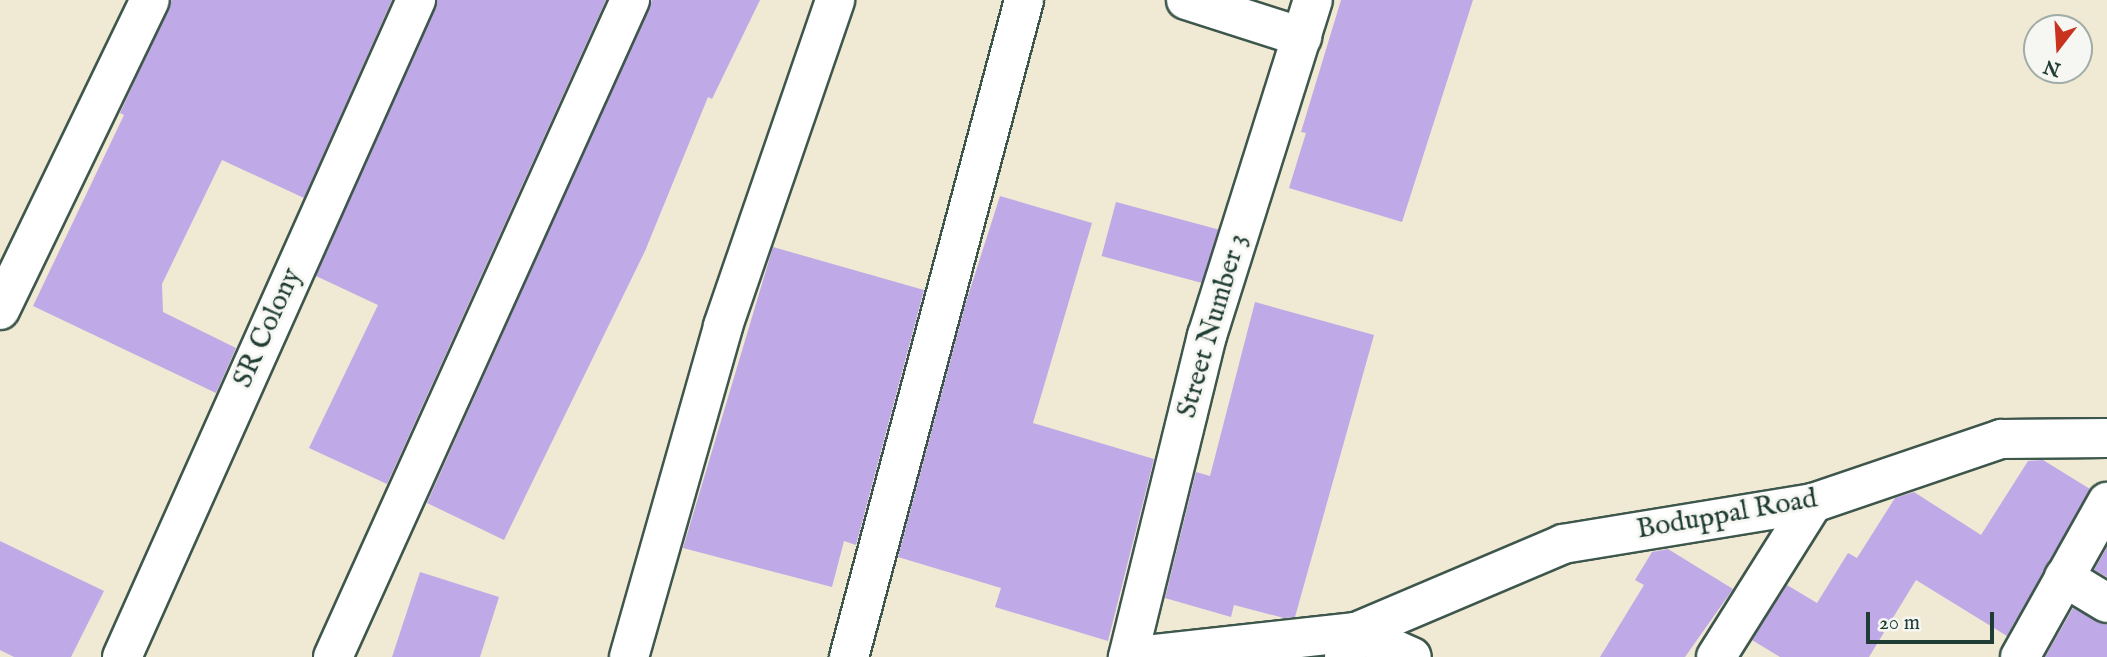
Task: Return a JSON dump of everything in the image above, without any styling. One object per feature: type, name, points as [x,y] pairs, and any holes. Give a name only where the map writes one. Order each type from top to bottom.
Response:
[{"type":"street","points":[[0,310],[150,0]]},
{"type":"street","name":"SR Colony","points":[[122,657],[416,0]]},
{"type":"street","points":[[333,657],[630,0]]},
{"type":"street","points":[[629,657],[723,326],[835,0]]},
{"type":"street","points":[[849,657],[1024,0]]},
{"type":"street","points":[[1186,0],[1301,37]]},
{"type":"street","name":"Street Number 3","points":[[1128,657],[1206,336],[1313,0]]},
{"type":"street","name":"Boduppal Road","points":[[1350,645],[1563,544],[1813,503],[2001,439],[2107,438]]},
{"type":"street","points":[[2020,657],[2107,502]]},
{"type":"street","points":[[1716,657],[1813,503]]},
{"type":"street","points":[[2064,577],[2107,603]]},
{"type":"street","points":[[1128,657],[1350,645],[1412,657]]},
{"type":"building","points":[[172,0],[392,0],[304,198],[222,160],[162,284],[163,312],[236,348],[216,393],[33,306],[124,115],[120,113]]},
{"type":"building","points":[[437,0],[606,0],[387,484],[309,448],[378,305],[316,276]]},
{"type":"building","points":[[652,0],[760,0],[712,99],[708,97],[645,251],[504,540],[427,503]]},
{"type":"building","points":[[1341,0],[1473,0],[1402,222],[1289,188],[1306,133],[1301,132]]},
{"type":"building","points":[[1000,196],[1092,223],[1033,423],[1154,459],[1108,641],[995,607],[1001,588],[898,557],[966,302]]},
{"type":"building","points":[[1116,202],[1218,229],[1204,284],[1102,256]]},
{"type":"building","points":[[773,247],[924,290],[856,545],[844,541],[832,587],[683,548]]},
{"type":"building","points":[[1255,302],[1374,335],[1295,617],[1284,618],[1234,605],[1231,617],[1165,598],[1196,472],[1210,476]]},
{"type":"building","points":[[2043,460],[2090,489],[2007,636],[1916,580],[1869,657],[1780,657],[1752,640],[1787,585],[1817,603],[1848,553],[1857,558],[1895,498],[1914,492],[1981,535],[2028,461]]},
{"type":"building","points":[[0,541],[104,591],[71,657],[14,657],[0,650]]},
{"type":"building","points":[[2107,547],[2107,577],[2094,570]]},
{"type":"building","points":[[1668,549],[1733,589],[1685,657],[1600,657],[1644,585],[1635,580],[1652,552]]},
{"type":"building","points":[[420,572],[499,597],[480,657],[392,657]]},
{"type":"building","points":[[2073,608],[2107,625],[2107,657],[2045,657]]}]
